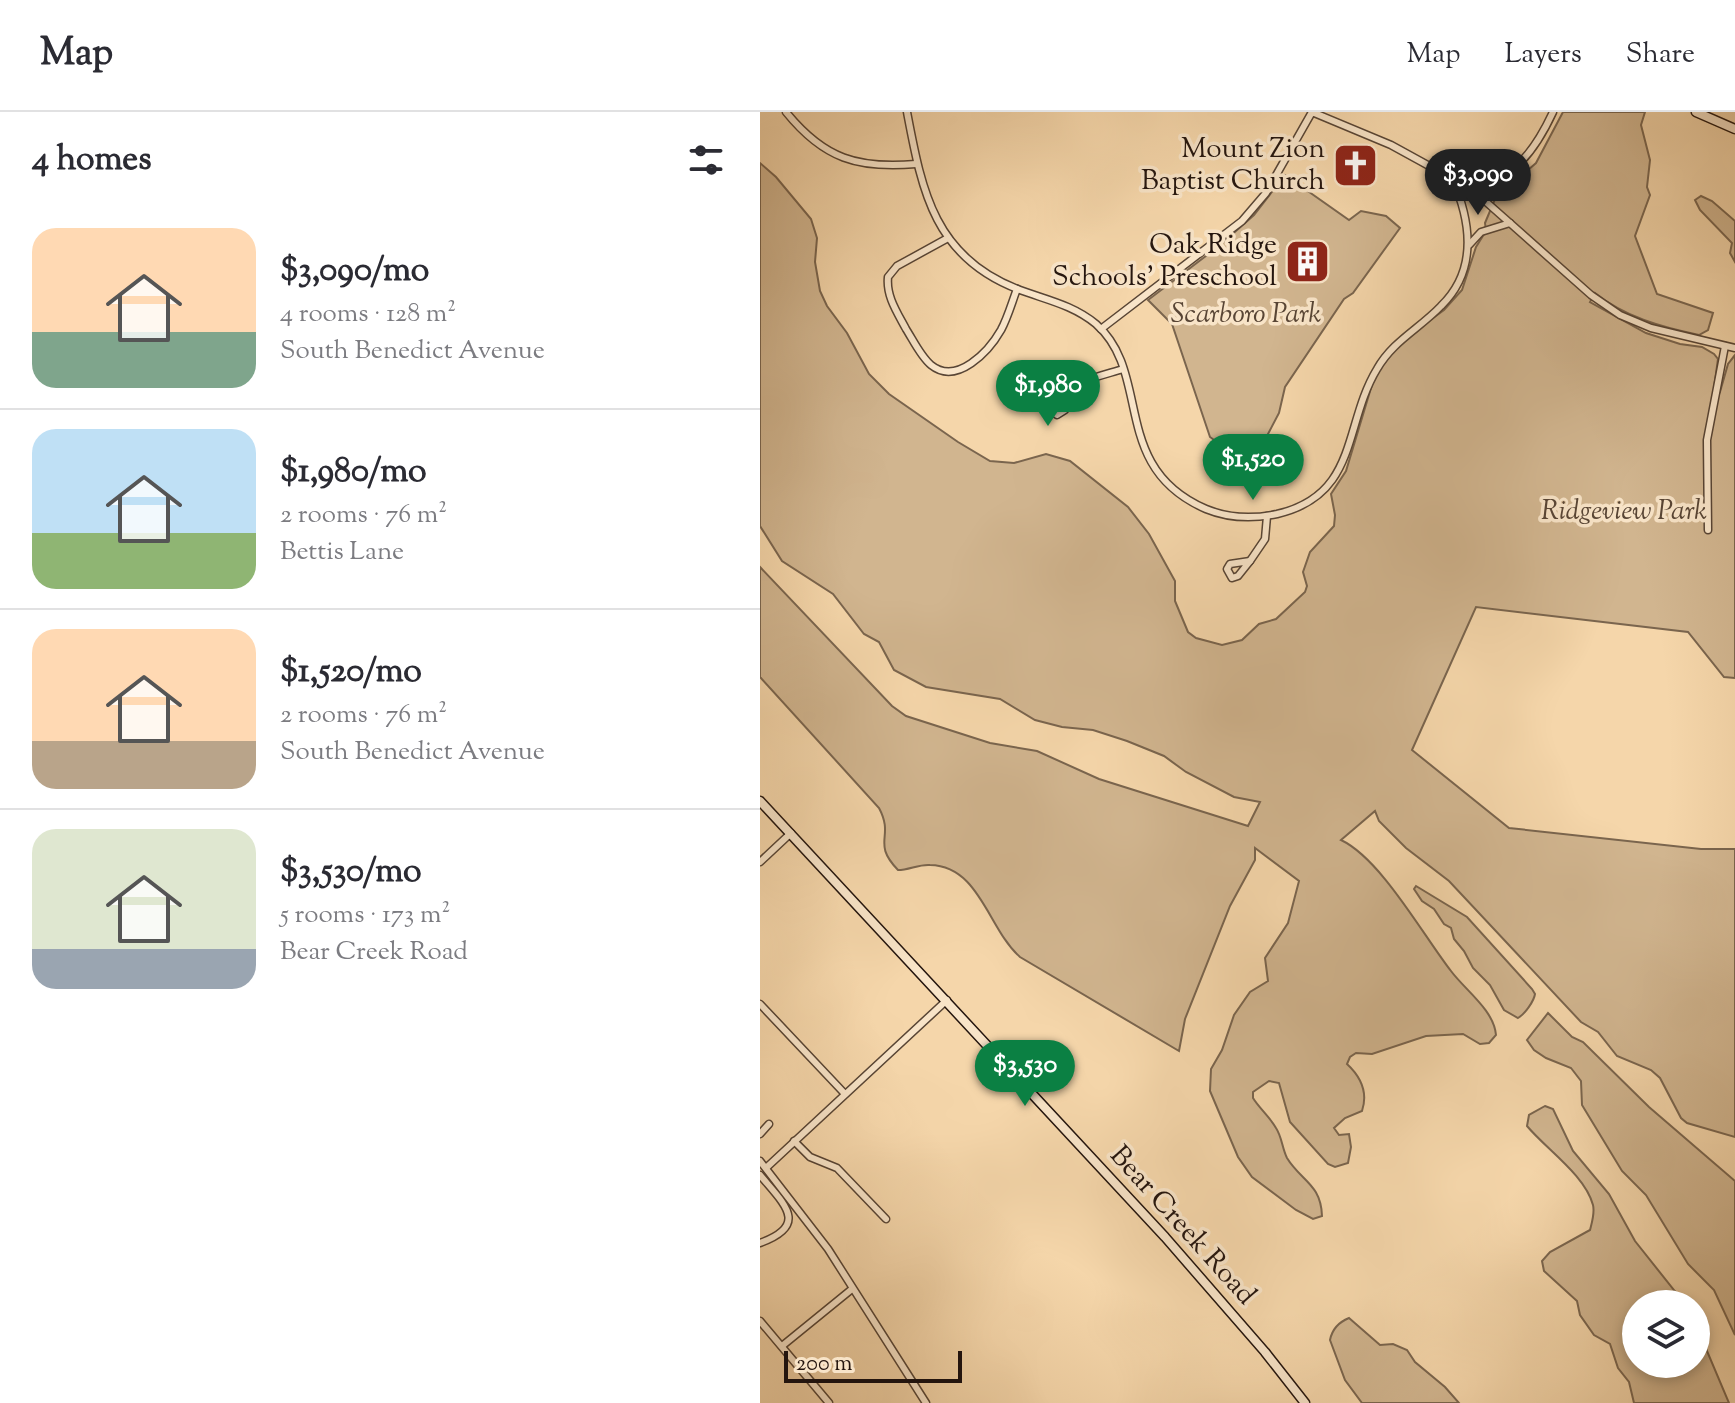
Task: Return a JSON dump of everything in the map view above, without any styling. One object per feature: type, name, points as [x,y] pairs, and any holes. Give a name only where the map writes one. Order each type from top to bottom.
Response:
[{"type":"street","points":[[786,112],[815,142],[847,160],[876,166],[916,164]]},
{"type":"street","points":[[907,112],[926,200],[948,238],[997,280],[1062,303],[1101,329],[1123,369],[1142,444],[1166,482],[1185,498],[1208,510],[1245,518],[1288,511],[1308,502],[1331,482],[1346,456],[1362,400],[1374,372],[1390,349],[1451,295],[1463,273],[1468,246],[1466,217],[1452,178]]},
{"type":"street","points":[[1101,329],[1242,221],[1266,193],[1312,112],[1391,145],[1476,193],[1591,295],[1620,315],[1651,328],[1735,348]]},
{"type":"street","points":[[1452,178],[1478,183],[1506,173],[1526,157],[1553,112]]},
{"type":"street","points":[[1696,112],[1735,129]]},
{"type":"street","points":[[1468,246],[1481,232],[1510,223]]},
{"type":"street","points":[[948,238],[897,266],[888,277],[887,287],[893,304],[931,366],[955,371],[974,361],[1001,329],[1017,289]]},
{"type":"street","points":[[1708,530],[1707,440],[1725,346]]},
{"type":"street","points":[[1065,392],[1083,381],[1123,369]]},
{"type":"street","points":[[1250,561],[1265,539],[1267,516]]},
{"type":"street","name":"Bear Creek Road","points":[[760,801],[1165,1237],[1305,1403]]},
{"type":"street","points":[[760,862],[791,833]]},
{"type":"street","points":[[766,1168],[947,1000]]},
{"type":"street","points":[[760,1004],[845,1094]]},
{"type":"street","points":[[760,1134],[769,1124]]},
{"type":"street","points":[[794,1141],[810,1157],[837,1168],[886,1219]]},
{"type":"street","points":[[760,1161],[821,1239],[926,1403]]},
{"type":"street","points":[[760,1175],[787,1207],[789,1216],[788,1226],[781,1234],[760,1243]]},
{"type":"street","points":[[782,1346],[852,1289]]},
{"type":"street","points":[[760,1321],[829,1403]]},
{"type":"green space","name":"Ridgeview Park","points":[[1563,112],[1645,112],[1641,125],[1650,160],[1647,187],[1650,195],[1635,236],[1657,294],[1713,313],[1708,330],[1699,335],[1644,320],[1619,309],[1595,293],[1590,302],[1646,333],[1680,344],[1702,347],[1714,354],[1718,359],[1714,388],[1720,392],[1728,364],[1735,355],[1735,678],[1724,677],[1688,632],[1476,607],[1412,750],[1509,828],[1701,849],[1735,849],[1735,1137],[1687,1123],[1681,1118],[1660,1078],[1651,1070],[1617,1056],[1598,1032],[1581,1022],[1449,881],[1406,848],[1379,821],[1375,811],[1341,840],[1371,863],[1386,880],[1451,971],[1485,1009],[1496,1035],[1489,1043],[1480,1044],[1463,1034],[1426,1036],[1372,1054],[1356,1053],[1350,1057],[1347,1064],[1362,1086],[1364,1104],[1362,1111],[1345,1118],[1334,1128],[1339,1135],[1349,1134],[1351,1147],[1348,1163],[1335,1167],[1328,1164],[1290,1122],[1279,1083],[1269,1081],[1253,1092],[1253,1098],[1278,1131],[1287,1158],[1318,1197],[1322,1216],[1313,1219],[1252,1177],[1238,1157],[1210,1091],[1211,1069],[1222,1050],[1234,1015],[1250,992],[1268,981],[1265,958],[1288,923],[1299,881],[1255,848],[1255,860],[1230,906],[1185,1019],[1179,1051],[1020,957],[999,931],[972,887],[961,876],[947,868],[930,865],[898,870],[886,853],[885,826],[879,808],[760,677],[760,567],[892,706],[906,716],[990,743],[1037,751],[1099,779],[1248,826],[1260,802],[1234,797],[1186,772],[1164,756],[1127,741],[1093,730],[1035,720],[1000,699],[926,687],[894,670],[879,642],[864,634],[833,594],[782,561],[760,526],[760,163],[776,177],[811,219],[817,238],[815,262],[820,291],[869,374],[889,394],[990,461],[1014,463],[1046,454],[1070,461],[1128,507],[1149,534],[1175,581],[1175,601],[1188,632],[1196,638],[1222,645],[1242,640],[1259,624],[1276,619],[1305,592],[1307,586],[1303,572],[1310,552],[1334,526],[1331,494],[1346,471],[1374,378],[1407,337],[1444,310],[1462,290],[1476,247],[1486,231],[1485,223],[1495,199],[1536,163]]},
{"type":"green space","name":"Scarboro Park","points":[[1285,175],[1349,220],[1361,211],[1386,216],[1400,228],[1353,293],[1344,299],[1285,387],[1279,413],[1259,451],[1240,459],[1210,437],[1172,324],[1148,300],[1254,215]]},
{"type":"green space","points":[[1701,196],[1712,201],[1735,221],[1735,262],[1730,253],[1732,243],[1700,210],[1695,200]]},
{"type":"green space","points":[[1416,886],[1467,917],[1532,989],[1534,997],[1521,1016],[1518,1018],[1504,1010],[1490,985],[1473,968],[1454,939],[1451,928],[1422,901],[1414,889]]},
{"type":"green space","points":[[1548,1013],[1572,1037],[1583,1042],[1649,1107],[1735,1181],[1735,1335],[1714,1290],[1688,1264],[1646,1195],[1622,1171],[1582,1105],[1581,1081],[1571,1068],[1546,1058],[1534,1050],[1527,1040]]},
{"type":"green space","points":[[1545,1106],[1553,1109],[1573,1151],[1609,1194],[1635,1241],[1674,1290],[1622,1290],[1622,1373],[1610,1344],[1594,1335],[1580,1315],[1577,1301],[1544,1271],[1542,1261],[1550,1252],[1590,1230],[1594,1211],[1582,1183],[1527,1126],[1529,1115]]},
{"type":"green space","points":[[1349,1318],[1380,1345],[1393,1344],[1407,1350],[1415,1362],[1459,1403],[1362,1403],[1345,1380],[1330,1340],[1336,1327]]},
{"type":"green space","points":[[1710,1358],[1729,1403],[1634,1403],[1626,1378],[1710,1378]]},
{"type":"place","name":"Mount Zion Baptist Church","points":[[1356,166]]},
{"type":"place","name":"Oak Ridge Schools' Preschool","points":[[1308,262]]}]
